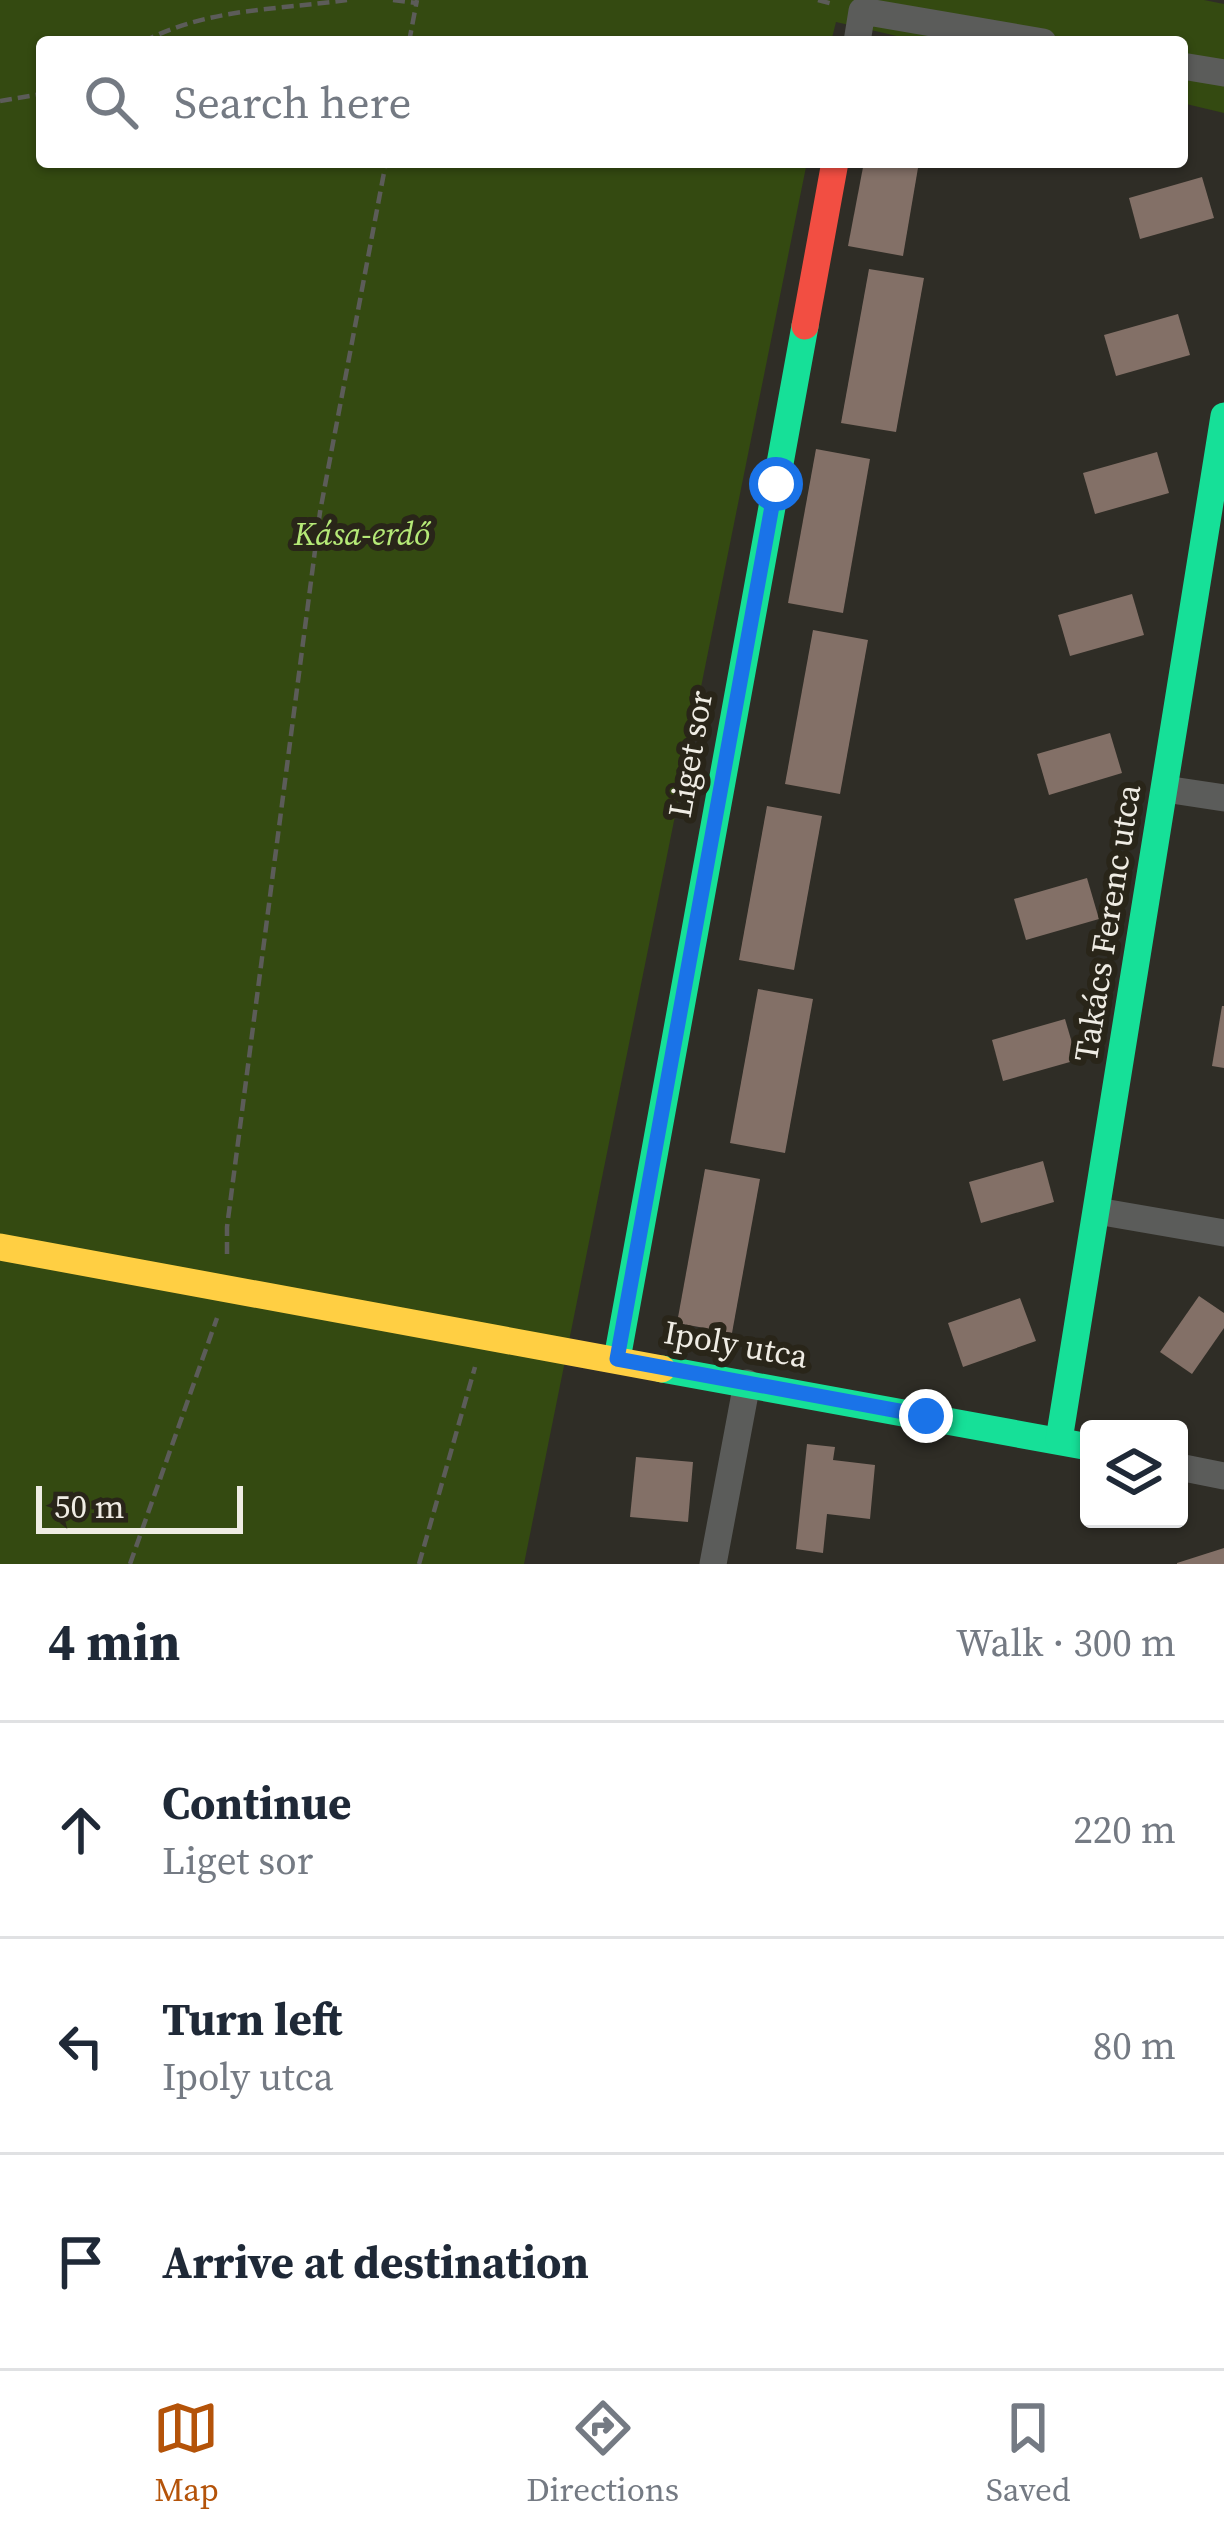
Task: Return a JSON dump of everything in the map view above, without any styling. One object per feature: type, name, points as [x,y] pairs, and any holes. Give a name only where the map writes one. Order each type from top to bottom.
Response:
[{"type":"street","points":[[858,36],[862,11],[1008,36]]},
{"type":"street","points":[[1188,67],[1224,73]]},
{"type":"street","name":"Liget sor","points":[[617,1359],[834,168]]},
{"type":"street","name":"Takács Ferenc utca","points":[[1059,1440],[1224,416]]},
{"type":"street","points":[[1165,789],[1224,799]]},
{"type":"street","points":[[1096,1211],[1224,1233]]},
{"type":"street","name":"Ipoly utca","points":[[0,1247],[1080,1445]]},
{"type":"street","points":[[713,1564],[747,1383]]},
{"type":"street","points":[[1188,1469],[1224,1477]]},
{"type":"path","points":[[155,36],[221,13],[347,0]]},
{"type":"path","points":[[394,0],[416,1],[410,36]]},
{"type":"path","points":[[0,100],[36,95]]},
{"type":"path","points":[[130,1564],[228,1287],[227,1227],[320,512],[385,168]]},
{"type":"path","points":[[419,1564],[484,1334]]},
{"type":"green space","name":"Kása-erdő","points":[[0,0],[1204,0],[1224,4],[1224,113],[1188,104],[1188,36],[897,36],[836,22],[832,36],[36,36],[36,168],[806,168],[524,1564],[0,1564]]},
{"type":"building","points":[[863,168],[918,168],[903,256],[848,246]]},
{"type":"building","points":[[1202,177],[1214,218],[1140,239],[1129,198]]},
{"type":"building","points":[[869,269],[924,278],[896,432],[841,423]]},
{"type":"building","points":[[1178,314],[1190,355],[1116,376],[1104,335]]},
{"type":"building","points":[[816,449],[870,459],[843,613],[788,603]]},
{"type":"building","points":[[1157,452],[1169,493],[1095,514],[1083,473]]},
{"type":"building","points":[[1132,594],[1144,635],[1070,656],[1058,615]]},
{"type":"building","points":[[813,630],[868,640],[840,794],[785,784]]},
{"type":"building","points":[[1110,733],[1122,773],[1049,795],[1037,754]]},
{"type":"building","points":[[767,806],[822,816],[794,970],[739,960]]},
{"type":"building","points":[[1087,878],[1099,919],[1026,940],[1014,899]]},
{"type":"building","points":[[758,989],[813,999],[785,1153],[730,1143]]},
{"type":"building","points":[[1224,1006],[1224,1068],[1212,1066]]},
{"type":"building","points":[[1065,1019],[1077,1060],[1003,1081],[992,1040]]},
{"type":"building","points":[[1043,1161],[1054,1202],[981,1223],[969,1182]]},
{"type":"building","points":[[705,1169],[760,1179],[732,1333],[677,1323]]},
{"type":"building","points":[[1199,1296],[1224,1313],[1224,1328],[1192,1374],[1160,1352]]},
{"type":"building","points":[[1020,1298],[1036,1341],[963,1367],[948,1323]]},
{"type":"building","points":[[807,1444],[835,1447],[833,1460],[875,1465],[870,1519],[827,1514],[823,1553],[796,1549]]},
{"type":"building","points":[[636,1457],[693,1462],[688,1522],[630,1517]]},
{"type":"building","points":[[1224,1548],[1224,1564],[1177,1564],[1177,1563]]},
{"type":"traffic: fast","points":[[617,1359],[805,326]]},
{"type":"traffic: fast","points":[[1059,1440],[1224,416]]},
{"type":"traffic: fast","points":[[662,1369],[1080,1445]]},
{"type":"traffic: slow","points":[[0,1247],[662,1369]]},
{"type":"traffic: jam","points":[[805,326],[834,168]]},
{"type":"route","points":[[776,484],[617,1359],[926,1416]]}]
